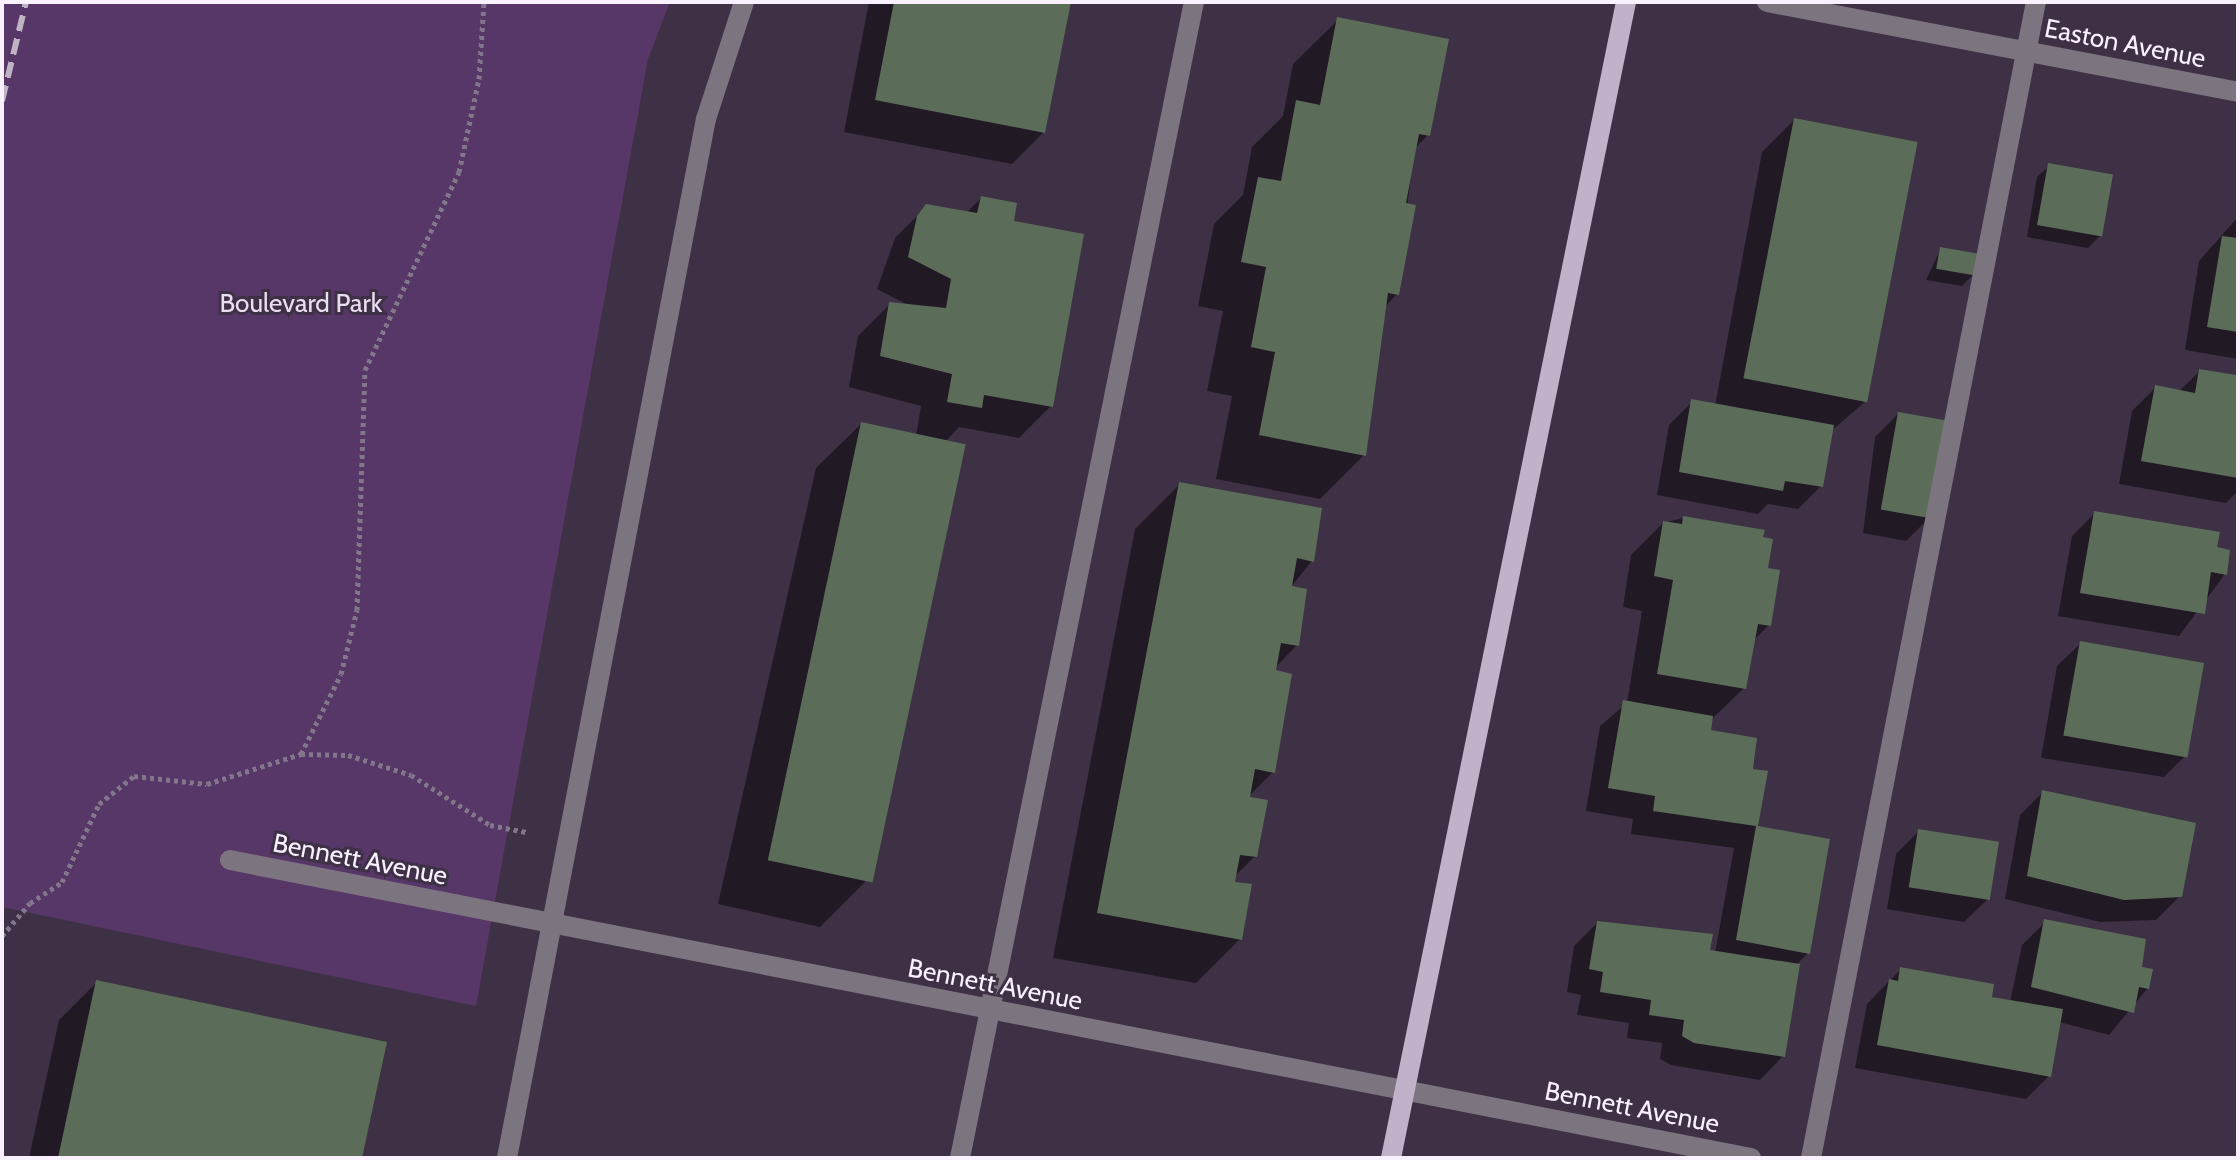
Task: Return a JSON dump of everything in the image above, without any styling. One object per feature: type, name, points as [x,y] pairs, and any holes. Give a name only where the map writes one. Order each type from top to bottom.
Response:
[{"type":"main road","points":[[1391,1158],[1626,2]]},
{"type":"street","points":[[507,1158],[706,119],[744,2]]},
{"type":"street","points":[[960,1158],[1194,2]]},
{"type":"street","name":"Easton Avenue","points":[[1767,2],[2238,92]]},
{"type":"street","points":[[1811,1158],[2036,2]]},
{"type":"street","name":"Bennett Avenue","points":[[230,860],[1751,1158]]},
{"type":"path","points":[[301,754],[341,674],[356,621],[365,370],[459,172],[479,79],[484,2]]},
{"type":"path","points":[[2,936],[30,903],[62,882],[99,804],[120,783],[150,775],[232,781],[301,754],[383,764],[490,825],[568,839]]},
{"type":"green space","name":"Boulevard Park","points":[[2,2],[670,2],[648,59],[476,1006],[2,907]]},
{"type":"building","points":[[894,2],[1071,2],[1045,133],[875,100]]},
{"type":"building","points":[[1337,17],[1449,39],[1430,136],[1419,134],[1406,203],[1416,205],[1399,295],[1388,293],[1366,456],[1259,435],[1275,352],[1251,347],[1266,267],[1241,262],[1258,177],[1281,181],[1296,100],[1320,105]]},
{"type":"building","points":[[1794,118],[1918,142],[1867,402],[1743,378]]},
{"type":"building","points":[[2048,163],[2113,174],[2102,237],[2037,225]]},
{"type":"building","points":[[981,196],[1017,203],[1014,221],[1084,234],[1053,407],[984,395],[982,408],[947,402],[952,374],[880,356],[889,302],[946,308],[951,279],[908,257],[917,216],[926,204],[977,213]]},
{"type":"building","points":[[2222,236],[2238,238],[2238,332],[2207,327]]},
{"type":"building","points":[[1940,247],[1980,254],[1977,276],[1936,269]]},
{"type":"building","points":[[2199,369],[2236,375],[2238,478],[2141,461],[2155,385],[2195,393]]},
{"type":"building","points":[[1691,399],[1834,425],[1823,487],[1785,481],[1783,491],[1679,472]]},
{"type":"building","points":[[1898,412],[1949,421],[1932,519],[1881,509]]},
{"type":"building","points":[[861,422],[966,444],[873,882],[768,860]]},
{"type":"building","points":[[1179,482],[1322,508],[1314,562],[1297,558],[1292,586],[1307,589],[1299,646],[1281,643],[1276,670],[1292,674],[1275,773],[1255,769],[1250,797],[1268,800],[1257,857],[1240,855],[1235,882],[1252,884],[1242,940],[1097,913]]},
{"type":"building","points":[[2094,511],[2220,532],[2217,547],[2230,550],[2227,575],[2211,572],[2205,614],[2080,593]]},
{"type":"building","points":[[1683,516],[1765,530],[1763,537],[1773,539],[1768,568],[1780,570],[1771,626],[1758,624],[1746,689],[1657,674],[1673,580],[1654,576],[1663,521],[1682,524]]},
{"type":"building","points":[[2080,641],[2204,663],[2187,757],[2063,736]]},
{"type":"building","points":[[1623,700],[1713,716],[1711,730],[1757,738],[1753,769],[1768,771],[1758,826],[1830,839],[1810,954],[1736,940],[1756,826],[1653,811],[1655,796],[1608,788]]},
{"type":"building","points":[[2042,790],[2196,823],[2182,897],[2124,900],[2027,876]]},
{"type":"building","points":[[1918,829],[1999,842],[1990,900],[1909,887]]},
{"type":"building","points":[[2044,919],[2146,939],[2142,967],[2153,969],[2149,989],[2139,987],[2134,1013],[2031,987]]},
{"type":"building","points":[[1597,921],[1713,934],[1710,950],[1800,964],[1785,1057],[1694,1043],[1682,1036],[1684,1020],[1649,1015],[1651,1000],[1600,992],[1603,972],[1589,969]]},
{"type":"building","points":[[1900,967],[1994,984],[1992,997],[2063,1009],[2051,1077],[1877,1045],[1889,979],[1898,981]]},
{"type":"building","points":[[96,980],[387,1042],[362,1158],[58,1158]]},
{"type":"railway","points":[[2,101],[26,2]]}]
